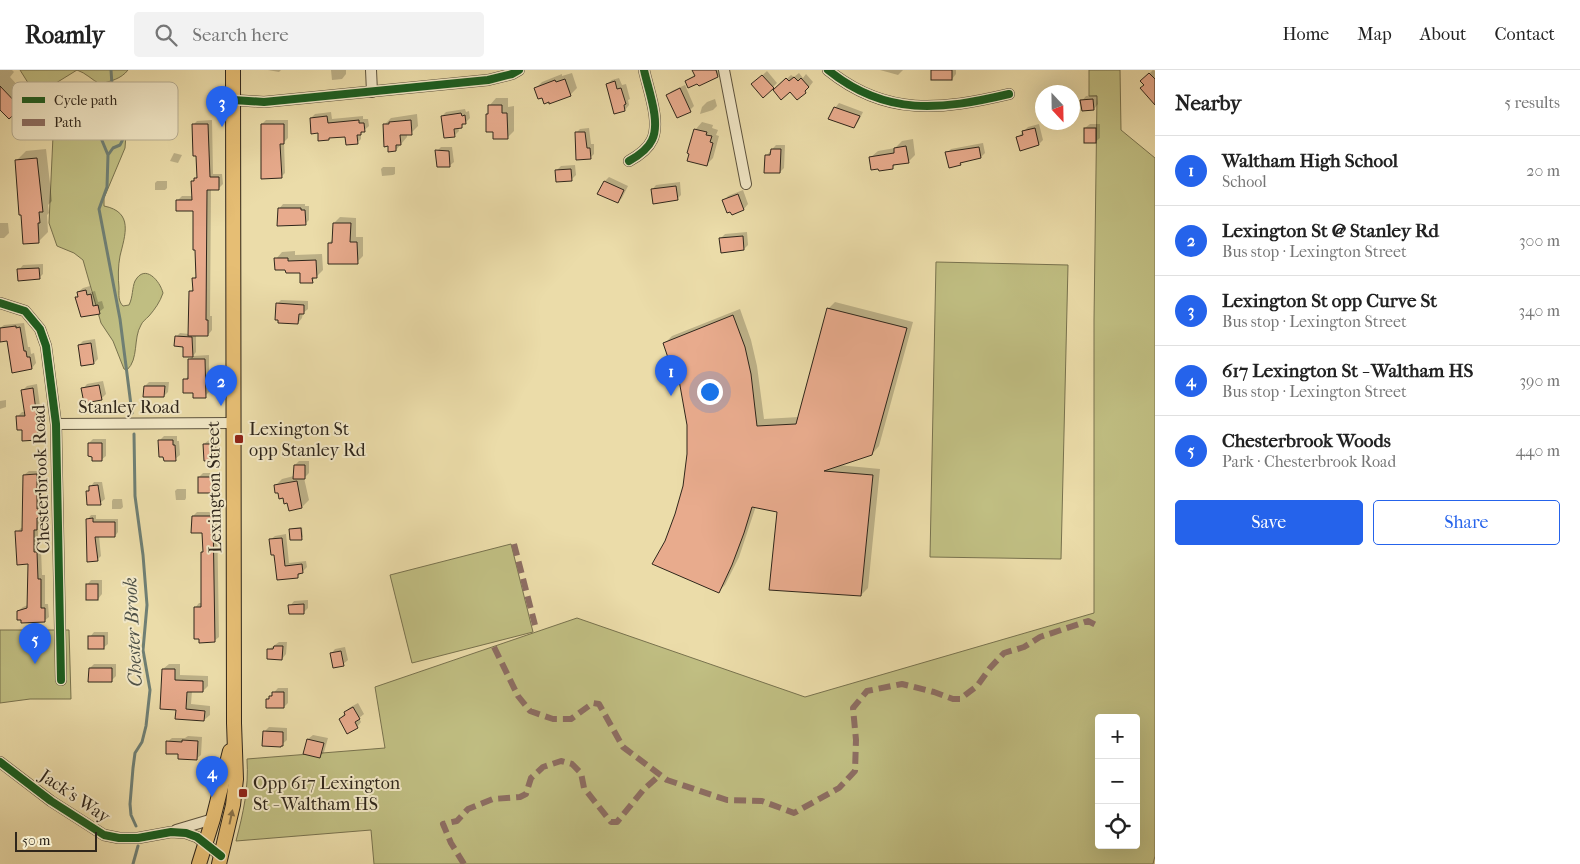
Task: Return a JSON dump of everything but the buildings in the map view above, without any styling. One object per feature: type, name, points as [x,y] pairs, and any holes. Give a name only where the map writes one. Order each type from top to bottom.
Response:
[{"type":"main road","name":"Lexington Street","points":[[220,860],[233,805],[237,757],[234,724],[232,423],[233,70]]},
{"type":"main road","name":"Lexington Street","points":[[199,864],[227,767],[234,724]]},
{"type":"street","points":[[371,70],[372,92]]},
{"type":"street","points":[[233,100],[264,102],[488,80],[512,74],[519,70]]},
{"type":"street","points":[[629,161],[640,154],[652,141],[655,130],[655,118],[644,70]]},
{"type":"street","points":[[724,70],[746,184]]},
{"type":"street","points":[[828,70],[860,92],[882,100],[906,105],[929,107],[954,106],[1009,94]]},
{"type":"street","name":"Chesterbrook Road","points":[[0,302],[26,311],[40,329],[46,346],[56,424],[61,680]]},
{"type":"street","name":"Stanley Road","points":[[56,424],[232,423]]},
{"type":"street","name":"Jack's Way","points":[[0,762],[51,801],[104,835],[119,838],[138,838],[171,832],[213,819]]},
{"type":"street","name":"Jack's Way","points":[[171,832],[186,832],[197,837],[220,860]]},
{"type":"shaded area","points":[[20,70],[77,70],[58,82],[28,82]]},
{"type":"shaded area","points":[[77,70],[128,70],[119,78],[108,82],[97,82]]},
{"type":"shaded area","points":[[1089,70],[1120,70],[1121,130],[1155,158],[1155,856],[1153,864],[374,864],[371,830],[236,841],[246,791],[247,759],[385,748],[375,687],[577,618],[805,697],[1094,613],[1094,320],[1097,96],[1089,96]]},
{"type":"shaded area","points":[[53,140],[126,140],[125,148],[104,198],[104,206],[120,213],[125,225],[118,280],[120,300],[123,306],[129,305],[135,281],[143,274],[152,276],[159,284],[163,293],[139,330],[135,354],[127,370],[124,369],[113,341],[101,323],[83,260],[74,253],[57,246],[49,223]]},
{"type":"shaded area","points":[[936,262],[1068,265],[1061,559],[930,557]]},
{"type":"shaded area","points":[[511,544],[533,632],[412,663],[390,575]]},
{"type":"shaded area","points":[[0,630],[69,630],[71,699],[30,699],[0,703]]},
{"type":"waterway","name":"Chester Brook","points":[[111,70],[112,82]]},
{"type":"waterway","name":"Chester Brook","points":[[102,140],[108,155]]},
{"type":"waterway","name":"Chester Brook","points":[[108,155],[113,148],[120,145],[122,140]]},
{"type":"waterway","name":"Chester Brook","points":[[108,155],[107,187],[99,209],[120,319],[132,413]]},
{"type":"waterway","name":"Chester Brook","points":[[134,434],[135,496],[147,605],[143,650],[150,690],[146,726],[142,742],[135,753],[133,768],[130,804],[131,815],[136,826]]},
{"type":"waterway","name":"Chester Brook","points":[[133,864],[138,846]]},
{"type":"marked path","points":[[514,544],[535,625]]},
{"type":"marked path","points":[[494,647],[518,696],[530,711],[553,719],[571,719],[593,703],[599,704],[623,747],[667,780],[727,800],[762,801],[794,813],[839,788],[855,771],[856,740],[853,708],[867,691],[902,684],[953,699],[960,699],[977,686],[1004,653],[1024,647],[1040,637],[1088,621],[1100,627]]},
{"type":"marked path","points":[[464,864],[451,843],[443,824],[457,821],[468,809],[493,799],[520,797],[526,794],[531,778],[543,767],[561,761],[572,764],[581,773],[584,788],[611,822],[617,822],[644,789],[660,775]]},
{"type":"cycle path","points":[[233,100],[264,102],[488,80],[512,74],[519,70]]},
{"type":"cycle path","points":[[629,161],[648,146],[654,133],[655,124],[651,96],[644,70]]},
{"type":"cycle path","points":[[828,70],[871,96],[915,106],[960,104],[1009,94]]},
{"type":"cycle path","points":[[0,303],[25,311],[40,329],[46,346],[56,424],[61,680]]},
{"type":"cycle path","points":[[0,762],[51,801],[104,835],[119,838],[138,838],[171,832],[186,833],[197,837],[221,856]]},
{"type":"place","name":"Lexington St opp Curve St","points":[[222,127]]},
{"type":"place","name":"Waltham High School","points":[[671,396]]},
{"type":"place","name":"Lexington St @ Stanley Rd","points":[[221,406]]},
{"type":"place","name":"Lexington St opp Stanley Rd","points":[[239,439]]},
{"type":"place","name":"Chesterbrook Woods","points":[[35,664]]},
{"type":"place","name":"Opp 617 Lexington St - Waltham HS","points":[[243,793]]},
{"type":"place","name":"617 Lexington St - Waltham HS","points":[[212,797]]}]
